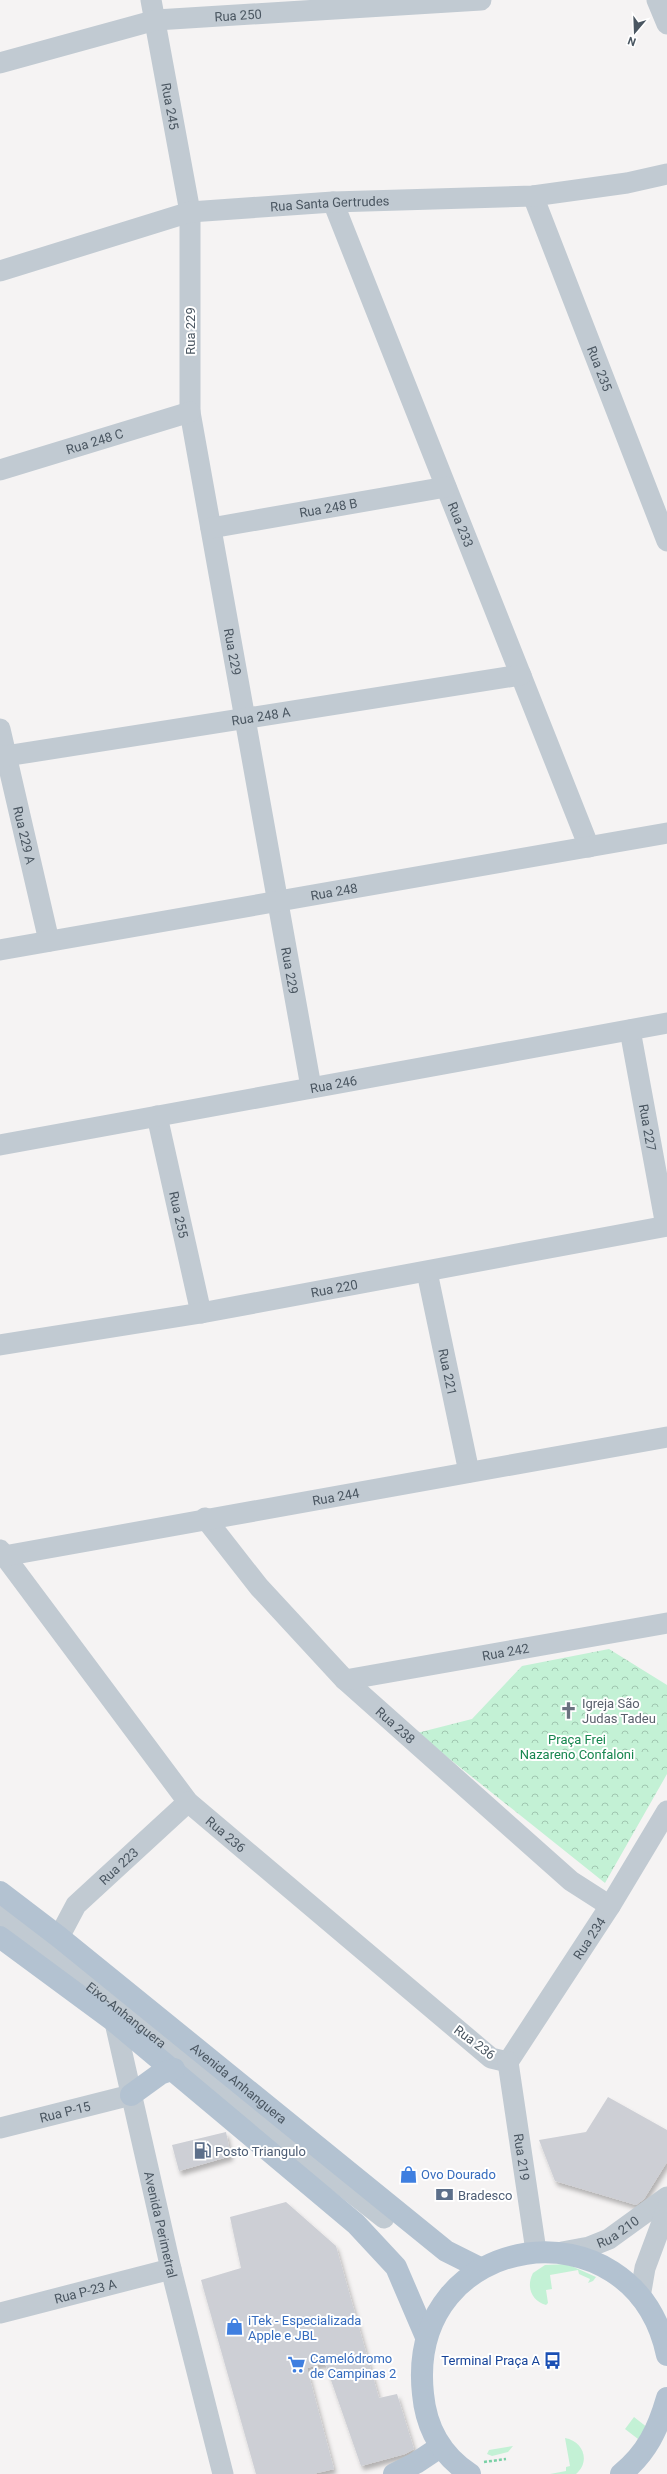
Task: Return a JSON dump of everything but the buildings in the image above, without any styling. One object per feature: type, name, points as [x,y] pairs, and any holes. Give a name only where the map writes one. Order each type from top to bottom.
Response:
[{"type":"main road","name":"Avenida Anhanguera","points":[[0,1892],[59,1937],[446,2251],[480,2268]]},
{"type":"main road","points":[[0,1939],[113,2011],[174,2069],[361,2230],[396,2267],[426,2337]]},
{"type":"main road","points":[[131,2095],[160,2074],[174,2069]]},
{"type":"main road","points":[[470,2474],[440,2447],[432,2433],[424,2404],[420,2370],[426,2337],[444,2302],[460,2284],[480,2268],[507,2257],[536,2252],[562,2252],[587,2259],[621,2277],[651,2311],[666,2343]]},
{"type":"main road","points":[[620,2474],[645,2449],[658,2428],[667,2398]]},
{"type":"main road","points":[[394,2474],[416,2463],[440,2447]]},
{"type":"street","name":"Rua 245","points":[[151,0],[156,20],[190,212]]},
{"type":"street","name":"Rua 250","points":[[0,63],[156,20],[481,0]]},
{"type":"street","points":[[657,0],[667,24]]},
{"type":"street","name":"Rua Santa Gertrudes","points":[[0,271],[190,212],[333,202],[533,196],[627,183],[667,174]]},
{"type":"street","name":"Rua 235","points":[[533,196],[667,541]]},
{"type":"street","name":"Rua 233","points":[[333,202],[589,847]]},
{"type":"street","name":"Rua 229","points":[[190,212],[190,412],[311,1088]]},
{"type":"street","name":"Rua 248 C","points":[[0,470],[190,412]]},
{"type":"street","name":"Rua 248 B","points":[[211,528],[446,487]]},
{"type":"street","name":"Rua 248 A","points":[[3,756],[521,675]]},
{"type":"street","name":"Rua 229 A","points":[[0,729],[3,756],[49,941]]},
{"type":"street","name":"Rua 248","points":[[0,950],[667,833]]},
{"type":"street","name":"Rua 246","points":[[0,1145],[667,1023]]},
{"type":"street","name":"Rua 227","points":[[630,1030],[666,1226]]},
{"type":"street","name":"Rua 255","points":[[157,1116],[201,1313]]},
{"type":"street","name":"Rua 220","points":[[0,1345],[201,1313],[427,1272],[666,1226]]},
{"type":"street","name":"Rua 221","points":[[427,1272],[468,1472]]},
{"type":"street","name":"Rua 244","points":[[2,1553],[667,1437]]},
{"type":"street","name":"Rua 238","points":[[205,1518],[259,1587],[344,1680],[571,1880],[610,1906]]},
{"type":"street","name":"Rua 236","points":[[2,1553],[188,1802],[491,2058],[508,2062]]},
{"type":"street","name":"Rua 242","points":[[344,1680],[667,1623]]},
{"type":"street","name":"Rua 223","points":[[59,1937],[76,1905],[188,1802]]},
{"type":"street","name":"Rua 234","points":[[508,2062],[610,1906],[667,1811]]},
{"type":"street","name":"Eixo-Anhanguera","points":[[0,1915],[113,2011],[384,2218]]},
{"type":"street","name":"Avenida Perimetral","points":[[104,1974],[171,2269],[223,2474]]},
{"type":"street","name":"Rua 219","points":[[508,2062],[536,2252]]},
{"type":"street","name":"Rua P-15","points":[[0,2128],[131,2095]]},
{"type":"street","name":"Rua 210","points":[[562,2252],[589,2247],[609,2239],[667,2197]]},
{"type":"street","name":"Rua 210","points":[[640,2298],[645,2268],[667,2209]]},
{"type":"street","name":"Rua P-23 A","points":[[0,2313],[171,2269]]},
{"type":"green space","name":"Praça Frei Nazareno Confaloni","points":[[609,1649],[667,1685],[667,1774],[605,1883],[417,1733],[472,1719],[522,1666]]},
{"type":"green space","points":[[567,2264],[596,2277],[593,2281],[588,2283],[590,2279],[579,2274],[578,2270],[550,2275],[552,2289],[546,2290],[548,2303],[546,2305],[541,2303],[533,2297],[530,2283],[533,2273],[545,2265]]},
{"type":"green space","points":[[634,2417],[648,2428],[638,2439],[625,2429]]},
{"type":"green space","points":[[565,2438],[576,2443],[583,2452],[584,2458],[581,2469],[576,2474],[550,2474],[566,2471],[566,2467],[570,2466]]},
{"type":"green space","points":[[513,2446],[508,2452],[492,2456],[487,2454],[489,2450]]},
{"type":"place","name":"Igreja São Judas Tadeu","points":[[569,1710]]},
{"type":"place","name":"Posto Triangulo","points":[[202,2151]]},
{"type":"place","name":"Ovo Dourado","points":[[408,2174]]},
{"type":"place","name":"Bradesco","points":[[445,2195]]},
{"type":"place","name":"iTek - Especializada Apple e JBL","points":[[235,2327]]},
{"type":"place","name":"Terminal Praça A","points":[[553,2360]]},
{"type":"place","name":"Camelódromo de Campinas 2","points":[[297,2365]]}]
